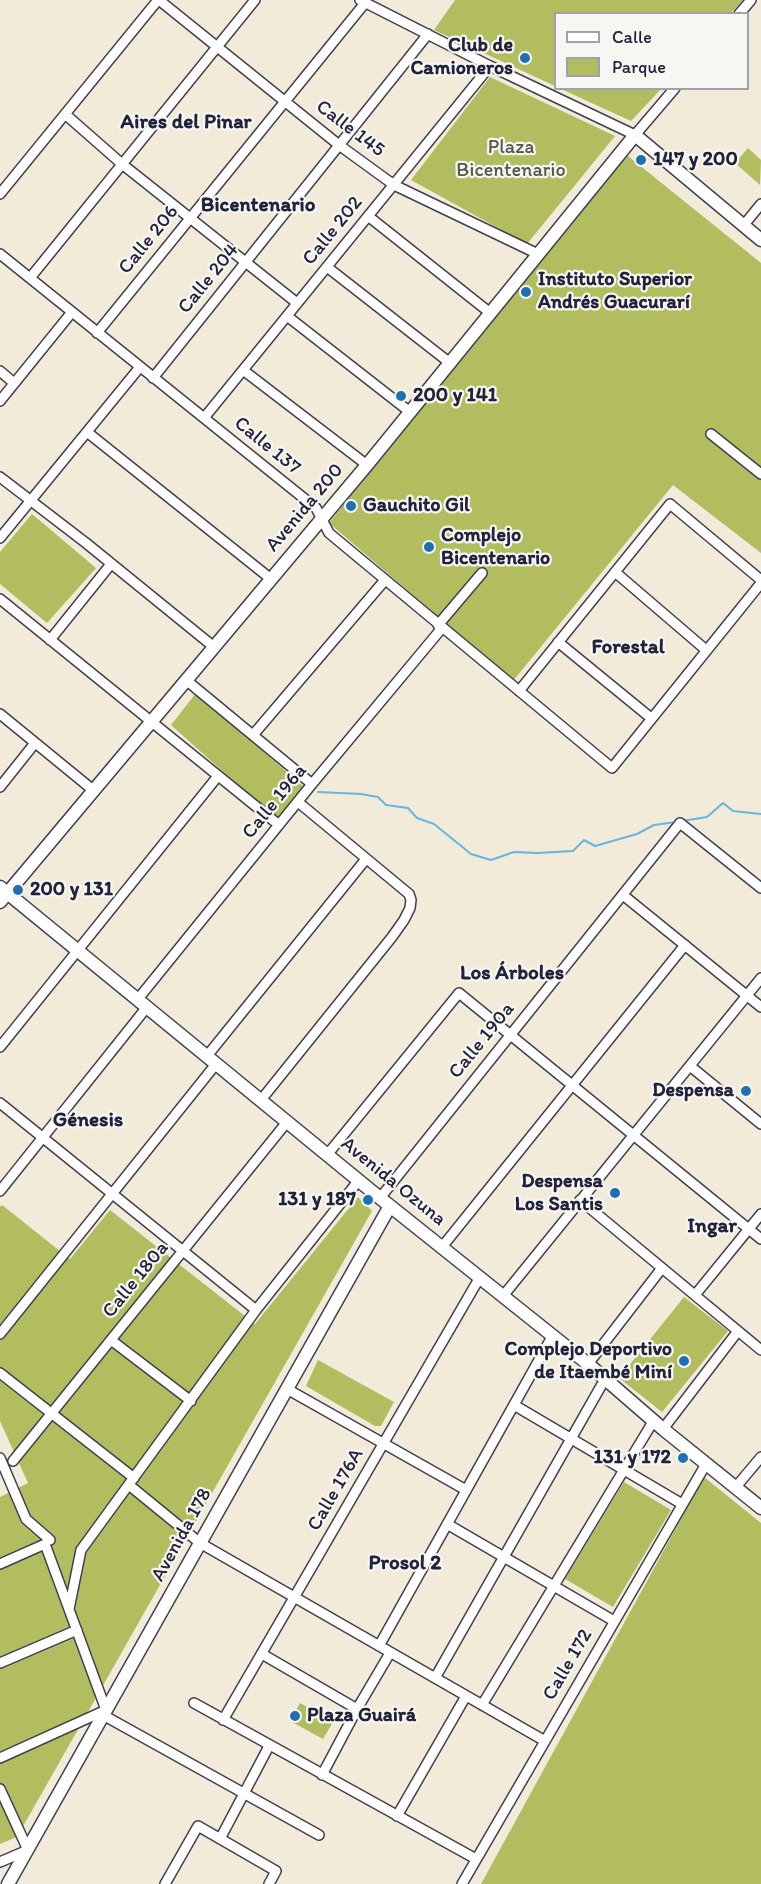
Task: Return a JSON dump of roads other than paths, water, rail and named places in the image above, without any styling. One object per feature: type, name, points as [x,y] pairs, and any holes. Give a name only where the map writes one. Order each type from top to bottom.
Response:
[{"type":"main road","points":[[635,135],[761,240]]},
{"type":"main road","name":"Avenida 200","points":[[2,894],[322,519],[635,135]]},
{"type":"main road","name":"Avenida Ozuna","points":[[2,894],[78,950],[327,1155],[553,1335],[663,1429],[761,1508]]},
{"type":"main road","name":"Avenida 178","points":[[8,1884],[287,1389],[385,1202]]},
{"type":"street","name":"Calle 145","points":[[159,0],[339,144],[394,184],[538,254]]},
{"type":"street","points":[[0,194],[159,0]]},
{"type":"street","points":[[30,278],[255,0]]},
{"type":"street","points":[[741,12],[751,0]]},
{"type":"street","points":[[362,1],[490,66],[635,135],[673,90]]},
{"type":"street","name":"Calle 206","points":[[97,333],[286,102],[362,1]]},
{"type":"street","name":"Calle 204","points":[[153,378],[428,34]]},
{"type":"street","name":"Calle 202","points":[[204,418],[490,66]]},
{"type":"street","points":[[65,114],[122,164],[297,303]]},
{"type":"street","points":[[744,226],[761,204]]},
{"type":"street","points":[[368,216],[489,312]]},
{"type":"street","name":"Calle 137","points":[[0,254],[316,508],[329,533],[612,768],[651,718]]},
{"type":"street","points":[[327,267],[450,363]]},
{"type":"street","points":[[0,401],[72,312]]},
{"type":"street","points":[[287,316],[410,412]]},
{"type":"street","points":[[0,538],[140,367]]},
{"type":"street","points":[[243,370],[367,465]]},
{"type":"street","points":[[0,371],[14,383]]},
{"type":"street","points":[[87,432],[271,579]]},
{"type":"street","points":[[711,434],[761,474]]},
{"type":"street","points":[[0,477],[214,647]]},
{"type":"street","points":[[519,691],[558,642],[670,504],[761,581],[651,718],[558,642]]},
{"type":"street","points":[[50,640],[111,564]]},
{"type":"street","points":[[615,572],[706,650]]},
{"type":"street","name":"Calle 196a","points":[[0,1191],[279,825],[482,573]]},
{"type":"street","points":[[253,735],[385,580]]},
{"type":"street","points":[[0,599],[279,825]]},
{"type":"street","points":[[186,680],[312,784]]},
{"type":"street","points":[[0,714],[93,790]]},
{"type":"street","points":[[0,787],[35,743]]},
{"type":"street","points":[[0,1047],[218,776]]},
{"type":"street","points":[[261,1100],[392,937],[410,908],[411,900],[409,894],[298,802]]},
{"type":"street","name":"Calle 190a","points":[[385,1202],[509,1035],[680,823],[761,888]]},
{"type":"street","points":[[0,1334],[112,1194],[366,859]]},
{"type":"street","points":[[623,895],[761,1007]]},
{"type":"street","points":[[442,1247],[685,945]]},
{"type":"street","points":[[503,1296],[761,978]]},
{"type":"street","points":[[327,1155],[459,993],[761,1239]]},
{"type":"street","points":[[690,1066],[761,1124]]},
{"type":"street","points":[[0,1103],[256,1310]]},
{"type":"street","name":"Calle 180a","points":[[13,1461],[287,1122]]},
{"type":"street","points":[[69,1610],[81,1550],[256,1310],[359,1180]]},
{"type":"street","points":[[580,1200],[761,1350]]},
{"type":"street","points":[[695,1295],[761,1214]]},
{"type":"street","points":[[588,1364],[662,1268]]},
{"type":"street","name":"Calle 176A","points":[[224,1720],[480,1277]]},
{"type":"street","points":[[663,1429],[738,1331]]},
{"type":"street","points":[[379,1646],[553,1335]]},
{"type":"street","points":[[111,1340],[191,1401]]},
{"type":"street","points":[[0,1373],[51,1413],[200,1543],[544,1741]]},
{"type":"street","points":[[435,1678],[605,1379]]},
{"type":"street","points":[[287,1389],[466,1490]]},
{"type":"street","points":[[514,1405],[682,1504]]},
{"type":"street","points":[[482,1705],[654,1420]]},
{"type":"street","points":[[735,1488],[761,1456]]},
{"type":"street","points":[[0,1458],[26,1519],[50,1540]]},
{"type":"street","name":"Calle 172","points":[[462,1884],[706,1464]]},
{"type":"street","points":[[447,1524],[614,1621]]},
{"type":"street","points":[[0,1564],[45,1544],[105,1712],[243,1794],[319,1835]]},
{"type":"street","points":[[0,1663],[77,1630]]},
{"type":"street","points":[[322,1775],[390,1653]]},
{"type":"street","points":[[262,1654],[357,1709]]},
{"type":"street","points":[[397,1816],[466,1696]]},
{"type":"street","points":[[194,1703],[476,1859]]},
{"type":"street","points":[[0,1758],[105,1712]]},
{"type":"street","points":[[220,1839],[269,1746]]},
{"type":"street","points":[[0,1789],[28,1850],[0,1862]]},
{"type":"street","points":[[165,1884],[198,1826],[276,1871],[269,1884]]},
{"type":"waterway","points":[[318,792],[378,797],[386,805],[408,808],[417,818],[434,824],[471,854],[491,860],[514,852],[573,851],[584,840],[595,846],[637,834],[654,825],[676,822]]},
{"type":"waterway","points":[[682,821],[707,817],[723,803],[733,811],[761,814]]},
{"type":"place","name":"Club de Camioneros","points":[[525,58]]},
{"type":"place","name":"147 y 200","points":[[641,160]]},
{"type":"place","name":"Instituto Superior Andrés Guacurarí","points":[[526,292]]},
{"type":"place","name":"200 y 141","points":[[401,396]]},
{"type":"place","name":"Gauchito Gil","points":[[351,506]]},
{"type":"place","name":"Complejo Bicentenario","points":[[429,547]]},
{"type":"place","name":"200 y 131","points":[[18,890]]},
{"type":"place","name":"Despensa","points":[[746,1091]]},
{"type":"place","name":"Despensa Los Santis","points":[[615,1193]]},
{"type":"place","name":"131 y 187","points":[[368,1200]]},
{"type":"place","name":"Complejo Deportivo de Itaembé Miní","points":[[684,1361]]},
{"type":"place","name":"131 y 172","points":[[683,1458]]},
{"type":"place","name":"Plaza Guairá","points":[[295,1716]]},
{"type":"district","name":"Aires del Pinar","points":[[186,123]]},
{"type":"district","name":"Bicentenario","points":[[258,206]]},
{"type":"district","name":"Forestal","points":[[628,648]]},
{"type":"district","name":"Los Árboles","points":[[512,974]]},
{"type":"district","name":"Génesis","points":[[88,1121]]},
{"type":"district","name":"Ingar","points":[[712,1227]]},
{"type":"district","name":"Prosol 2","points":[[405,1564]]},
{"type":"park label","name":"Plaza Bicentenario","points":[[511,160]]}]
